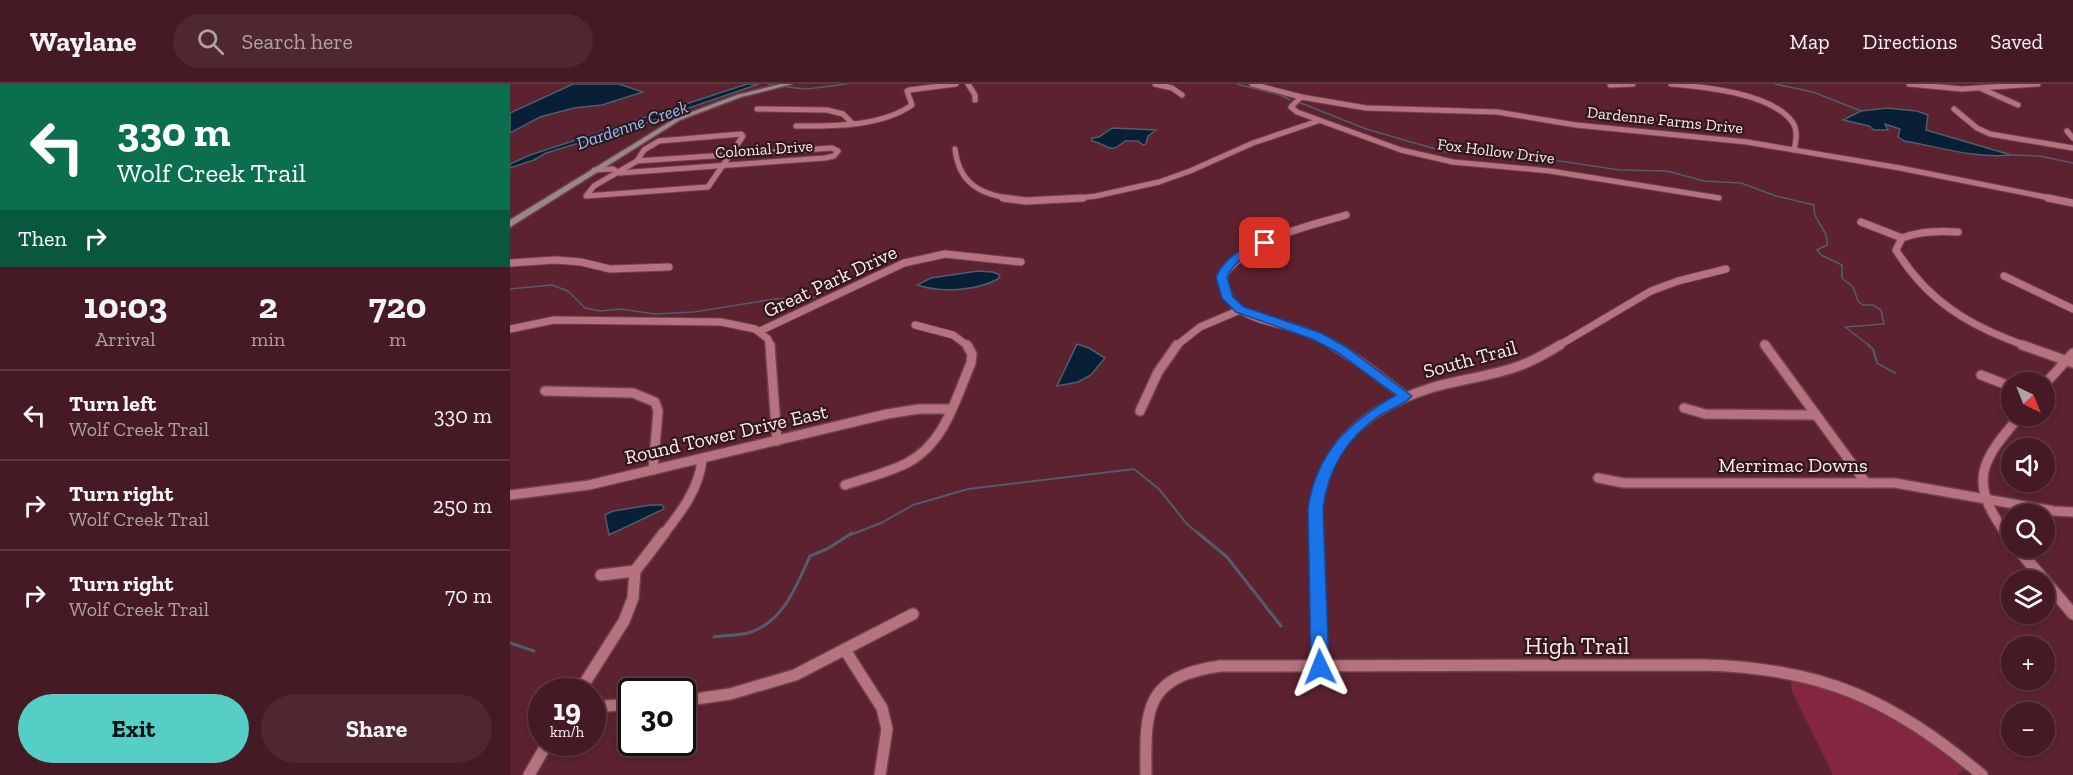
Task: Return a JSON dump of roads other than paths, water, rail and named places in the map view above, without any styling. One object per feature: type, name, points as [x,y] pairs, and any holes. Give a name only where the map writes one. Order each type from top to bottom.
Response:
[{"type":"main road","points":[[510,224],[678,119],[734,98],[789,84]]},
{"type":"street","points":[[796,126],[828,126],[912,112],[908,92],[917,87],[956,84]]},
{"type":"street","points":[[968,84],[975,100]]},
{"type":"street","points":[[1155,84],[1180,91],[1182,95]]},
{"type":"street","name":"Dardenne Farms Drive","points":[[1252,84],[1338,104],[1395,110],[1497,112],[1576,125],[1687,135],[1794,150],[1921,172],[2073,203]]},
{"type":"street","points":[[1610,85],[1633,84]]},
{"type":"street","points":[[1671,84],[1736,94],[1777,110],[1792,122],[1797,133],[1794,150]]},
{"type":"street","points":[[1909,84],[1950,89],[2038,84]]},
{"type":"street","points":[[1971,84],[2018,105]]},
{"type":"street","name":"Fox Hollow Drive","points":[[1301,97],[1291,107],[1318,121],[1401,150],[1453,162],[1550,171],[1719,198]]},
{"type":"street","points":[[757,109],[827,110],[843,114],[852,123]]},
{"type":"street","points":[[1954,109],[1984,132],[2011,139],[2073,148]]},
{"type":"street","points":[[956,149],[957,167],[971,184],[988,195],[1004,200],[1037,203],[1086,198],[1160,182],[1208,164],[1250,144],[1318,121]]},
{"type":"street","points":[[2067,131],[2073,138]]},
{"type":"street","points":[[743,135],[732,155],[711,185],[700,189],[586,196],[594,186],[637,161],[644,150],[663,140],[743,135]]},
{"type":"street","name":"Colonial Drive","points":[[597,168],[616,172],[828,158],[836,155],[838,151],[832,148],[637,161]]},
{"type":"street","points":[[597,168],[626,166]]},
{"type":"street","points":[[1346,215],[1259,245],[1234,258],[1222,277],[1228,298],[1240,310],[1317,336],[1367,366],[1405,396]]},
{"type":"street","points":[[1861,222],[1902,238]]},
{"type":"street","points":[[1958,232],[1920,232],[1902,238],[1897,245],[1899,256],[1923,287],[1944,305],[2000,336],[2070,361]]},
{"type":"street","name":"Great Park Drive","points":[[760,332],[904,263],[945,254],[1021,262]]},
{"type":"street","points":[[510,263],[555,260],[581,262],[610,269],[669,267]]},
{"type":"street","name":"South Trail","points":[[1320,667],[1315,508],[1317,493],[1329,462],[1349,434],[1375,413],[1405,396],[1526,363],[1649,292],[1726,269]]},
{"type":"street","points":[[2004,276],[2073,309]]},
{"type":"street","points":[[1140,411],[1161,367],[1176,343],[1196,329],[1240,310]]},
{"type":"street","points":[[510,329],[554,320],[721,322],[743,325],[760,332],[768,339],[772,351],[777,441]]},
{"type":"street","points":[[845,485],[900,465],[927,449],[936,438],[951,409],[971,363],[973,355],[971,348],[961,339],[915,325]]},
{"type":"street","points":[[1764,344],[1866,483]]},
{"type":"street","points":[[2055,375],[2070,361],[2073,353]]},
{"type":"street","points":[[1981,375],[2001,383]]},
{"type":"street","points":[[545,391],[633,393],[655,402],[658,411],[653,470]]},
{"type":"street","points":[[1684,408],[1705,414],[1816,415]]},
{"type":"street","name":"Round Tower Drive East","points":[[510,495],[572,489],[904,411],[951,409]]},
{"type":"street","points":[[2001,527],[1986,499],[1983,477],[1986,461],[2012,426]]},
{"type":"street","points":[[588,678],[627,614],[633,598],[632,583],[635,571],[688,497],[702,469],[702,460]]},
{"type":"street","name":"Merrimac Downs","points":[[1598,478],[1624,483],[1866,483],[1922,486],[2054,511],[2073,512]]},
{"type":"street","points":[[2026,558],[2072,611]]},
{"type":"street","points":[[601,575],[635,571]]},
{"type":"street","points":[[696,699],[730,694],[795,675],[913,614]]},
{"type":"street","points":[[845,650],[882,708],[887,729],[880,775]]},
{"type":"street","name":"High Trail","points":[[1146,775],[1145,729],[1153,698],[1167,683],[1185,672],[1203,667],[1691,666],[1745,668],[1800,674],[1848,689],[1895,710],[1983,775]]},
{"type":"street","points":[[529,775],[540,756]]},
{"type":"water","points":[[573,84],[619,84],[643,92],[602,105],[574,108],[540,117],[510,133],[510,113]]},
{"type":"water","name":"Dardenne Creek","points":[[747,84],[759,84],[642,124],[546,153],[534,160],[510,168],[510,164],[530,155]]},
{"type":"water","points":[[1887,108],[1917,111],[1928,115],[1926,130],[2011,155],[1971,154],[1904,141],[1898,137],[1900,129],[1885,124],[1888,130],[1874,130],[1869,126],[1843,120],[1861,111]]},
{"type":"water","points":[[1112,128],[1156,130],[1148,136],[1146,144],[1143,145],[1138,141],[1125,141],[1115,148],[1108,148],[1092,141],[1092,138],[1099,137]]},
{"type":"water","points":[[978,271],[1000,275],[998,279],[989,283],[958,290],[926,288],[917,285],[931,278]]},
{"type":"water","points":[[1077,344],[1105,358],[1091,375],[1078,382],[1057,386]]},
{"type":"water","points":[[662,505],[664,509],[609,535],[605,515],[613,511]]},
{"type":"waterway","points":[[768,84],[773,85]]},
{"type":"waterway","points":[[787,87],[807,89],[847,84]]},
{"type":"waterway","points":[[1237,84],[1280,95],[1290,100]]},
{"type":"waterway","points":[[1775,84],[1813,92],[1861,111]]},
{"type":"waterway","points":[[1301,103],[1366,129],[1446,152],[1499,152],[1620,170],[1667,171],[1704,181],[1741,183],[1776,196],[1814,205],[1815,216],[1827,239],[1827,245],[1817,250],[1821,255],[1842,265],[1842,278],[1853,287],[1858,301],[1863,305],[1873,305],[1881,310],[1884,324],[1845,327],[1870,346]]},
{"type":"waterway","points":[[2011,155],[2040,156],[2073,163]]},
{"type":"waterway","points":[[510,289],[552,285],[568,291],[585,308],[600,311],[620,309],[655,314],[694,312],[775,299],[816,297]]},
{"type":"waterway","points":[[1868,345],[1873,349],[1877,363],[1895,373]]},
{"type":"waterway","points":[[850,535],[881,523],[913,505],[968,489],[1134,469],[1159,489],[1187,524],[1200,535]]},
{"type":"waterway","points":[[714,637],[742,634],[762,627],[781,611],[810,556],[827,549],[852,533]]},
{"type":"waterway","points":[[1198,533],[1227,557],[1281,626]]},
{"type":"waterway","points":[[510,643],[534,651]]}]
